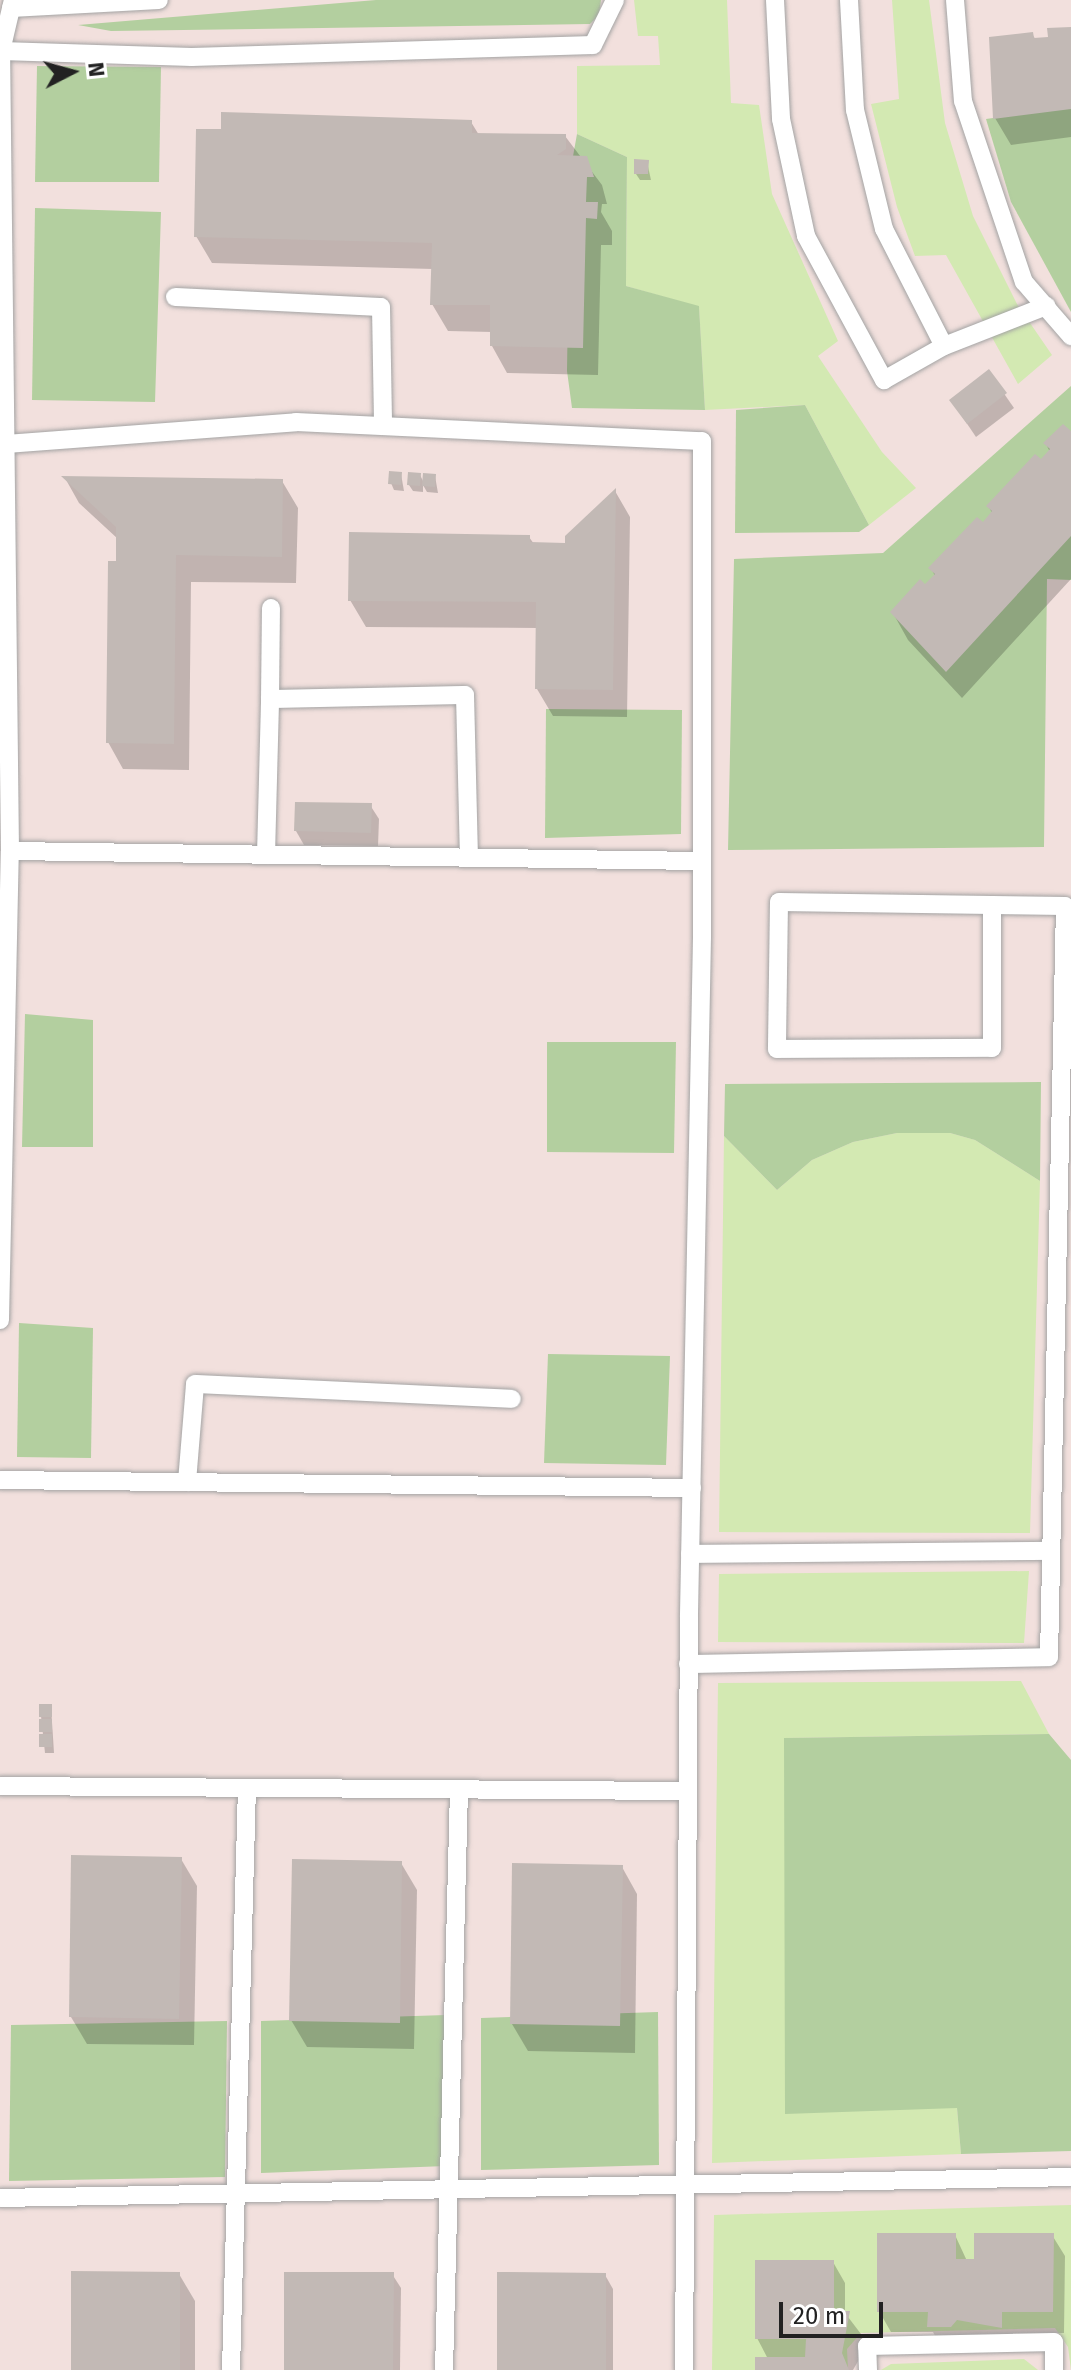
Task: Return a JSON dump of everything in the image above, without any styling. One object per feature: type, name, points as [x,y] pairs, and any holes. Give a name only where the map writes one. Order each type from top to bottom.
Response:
[{"type":"lane","points":[[0,1320],[10,851],[4,664],[6,444],[1,51],[12,4],[159,0]]},
{"type":"lane","points":[[1,51],[192,57],[593,45],[615,0]]},
{"type":"lane","points":[[775,0],[781,119],[806,236],[884,380],[944,346],[1046,306]]},
{"type":"lane","points":[[849,0],[855,110],[884,229],[944,346]]},
{"type":"lane","points":[[955,0],[963,101],[1024,282],[1071,336]]},
{"type":"lane","points":[[175,297],[381,307],[383,426]]},
{"type":"lane","points":[[6,444],[296,422],[702,441],[702,861],[688,1664],[684,2370]]},
{"type":"lane","points":[[266,855],[271,608]]},
{"type":"lane","points":[[270,699],[465,695],[469,858]]},
{"type":"lane","points":[[10,851],[702,861]]},
{"type":"lane","points":[[688,1664],[1049,1657],[1065,906],[779,902],[777,1049],[992,1048],[992,905]]},
{"type":"lane","points":[[187,1482],[195,1384],[512,1399]]},
{"type":"lane","points":[[0,1480],[692,1488]]},
{"type":"lane","points":[[690,1554],[1051,1551]]},
{"type":"lane","points":[[0,1786],[688,1791]]},
{"type":"lane","points":[[231,2370],[247,1788]]},
{"type":"lane","points":[[444,2370],[445,2191],[459,1789]]},
{"type":"lane","points":[[0,2198],[685,2187],[1071,2177]]},
{"type":"lane","points":[[868,2370],[867,2346],[1054,2342],[1054,2370]]},
{"type":"shaded area","points":[[0,0],[1071,0],[1071,2370],[0,2370]]},
{"type":"green space","points":[[376,0],[601,0],[599,15],[590,24],[111,31],[78,25]]},
{"type":"green space","points":[[634,0],[727,0],[731,103],[759,105],[772,194],[838,341],[818,356],[882,452],[916,488],[869,525],[805,405],[705,410],[699,307],[626,286],[627,157],[577,134],[577,66],[660,65],[658,36],[638,36]]},
{"type":"green space","points":[[892,0],[929,0],[945,123],[973,216],[1017,304],[1052,355],[1018,384],[946,255],[915,256],[897,207],[871,104],[899,99]]},
{"type":"green space","points":[[37,66],[161,67],[159,182],[35,182]]},
{"type":"green space","points":[[1071,107],[1071,312],[1011,202],[986,119]]},
{"type":"green space","points":[[577,134],[627,157],[626,286],[699,306],[705,410],[572,408],[567,371],[570,173]]},
{"type":"green space","points":[[35,208],[161,212],[155,402],[32,400]]},
{"type":"green space","points":[[1071,386],[1071,580],[1047,579],[1044,847],[728,850],[734,559],[883,553]]},
{"type":"green space","points":[[805,405],[869,525],[859,532],[735,533],[736,410]]},
{"type":"green space","points":[[546,709],[682,710],[681,834],[545,838]]},
{"type":"green space","points":[[25,1014],[93,1020],[93,1147],[22,1147]]},
{"type":"green space","points":[[547,1042],[676,1042],[674,1153],[547,1152]]},
{"type":"green space","points":[[1041,1082],[1040,1181],[975,1140],[950,1133],[897,1133],[853,1142],[812,1160],[777,1190],[724,1136],[725,1084]]},
{"type":"green space","points":[[897,1133],[950,1133],[975,1140],[1040,1181],[1030,1533],[719,1532],[724,1136],[777,1190],[812,1160],[853,1142]]},
{"type":"green space","points":[[19,1323],[93,1328],[91,1458],[17,1457]]},
{"type":"green space","points":[[548,1354],[670,1356],[666,1465],[544,1463]]},
{"type":"green space","points":[[1029,1571],[1024,1643],[718,1642],[719,1574]]},
{"type":"green space","points":[[1021,1681],[1049,1734],[785,1738],[957,2108],[961,2154],[712,2163],[718,1683]]},
{"type":"green space","points":[[1049,1734],[1071,1760],[1071,2151],[961,2154],[957,2108],[785,2114],[784,1738]]},
{"type":"green space","points":[[658,2012],[659,2165],[481,2170],[481,2018]]},
{"type":"green space","points":[[446,2015],[446,2166],[261,2173],[261,2021]]},
{"type":"green space","points":[[227,2021],[225,2177],[9,2181],[11,2025]]},
{"type":"green space","points":[[1071,2205],[1071,2370],[1068,2347],[1055,2328],[861,2333],[847,2349],[848,2370],[712,2370],[714,2215]]},
{"type":"green space","points":[[1024,2359],[1038,2370],[881,2370],[891,2364]]},
{"type":"building","points":[[1071,27],[1071,109],[993,119],[989,37],[1033,32],[1034,38],[1048,37],[1047,28]]},
{"type":"building","points":[[221,112],[472,120],[472,133],[566,134],[566,149],[557,155],[587,156],[594,177],[587,177],[586,202],[598,202],[597,219],[586,218],[583,348],[490,346],[490,305],[430,305],[432,243],[194,237],[196,129],[221,129]]},
{"type":"building","points":[[634,159],[649,160],[648,174],[634,174]]},
{"type":"building","points":[[989,369],[1007,393],[967,424],[949,400]]},
{"type":"building","points":[[1063,424],[1071,431],[1071,536],[946,672],[890,612],[920,579],[925,584],[935,574],[928,568],[977,517],[983,522],[992,511],[986,506],[1035,454],[1041,459],[1050,449],[1043,443]]},
{"type":"building","points":[[389,471],[402,472],[401,485],[388,484]]},
{"type":"building","points":[[408,472],[421,473],[420,486],[407,485]]},
{"type":"building","points":[[423,473],[436,474],[435,487],[422,486]]},
{"type":"building","points":[[61,476],[283,479],[282,557],[176,555],[174,744],[106,743],[108,561],[116,561],[116,527]]},
{"type":"building","points":[[616,488],[613,690],[535,689],[536,602],[348,601],[349,532],[530,535],[530,542],[565,543],[565,536]]},
{"type":"building","points":[[295,802],[372,803],[371,833],[294,831]]},
{"type":"building","points":[[39,1704],[52,1704],[52,1717],[39,1717]]},
{"type":"building","points":[[39,1719],[52,1719],[52,1732],[39,1732]]},
{"type":"building","points":[[39,1734],[52,1734],[52,1747],[39,1747]]},
{"type":"building","points":[[71,1855],[182,1857],[179,2019],[69,2017]]},
{"type":"building","points":[[292,1859],[402,1861],[400,2023],[289,2021]]},
{"type":"building","points":[[512,1863],[623,1865],[620,2026],[510,2024]]},
{"type":"building","points":[[877,2233],[956,2233],[956,2259],[974,2259],[974,2233],[1054,2233],[1053,2312],[1002,2312],[1002,2328],[957,2320],[951,2327],[927,2327],[928,2312],[877,2312]]},
{"type":"building","points":[[755,2260],[834,2260],[834,2311],[850,2311],[842,2353],[849,2370],[755,2370],[755,2357],[805,2357],[806,2339],[755,2339]]},
{"type":"building","points":[[71,2271],[180,2272],[180,2370],[71,2370]]},
{"type":"building","points":[[284,2272],[394,2272],[393,2370],[284,2370]]},
{"type":"building","points":[[497,2272],[606,2273],[606,2370],[497,2370]]}]
